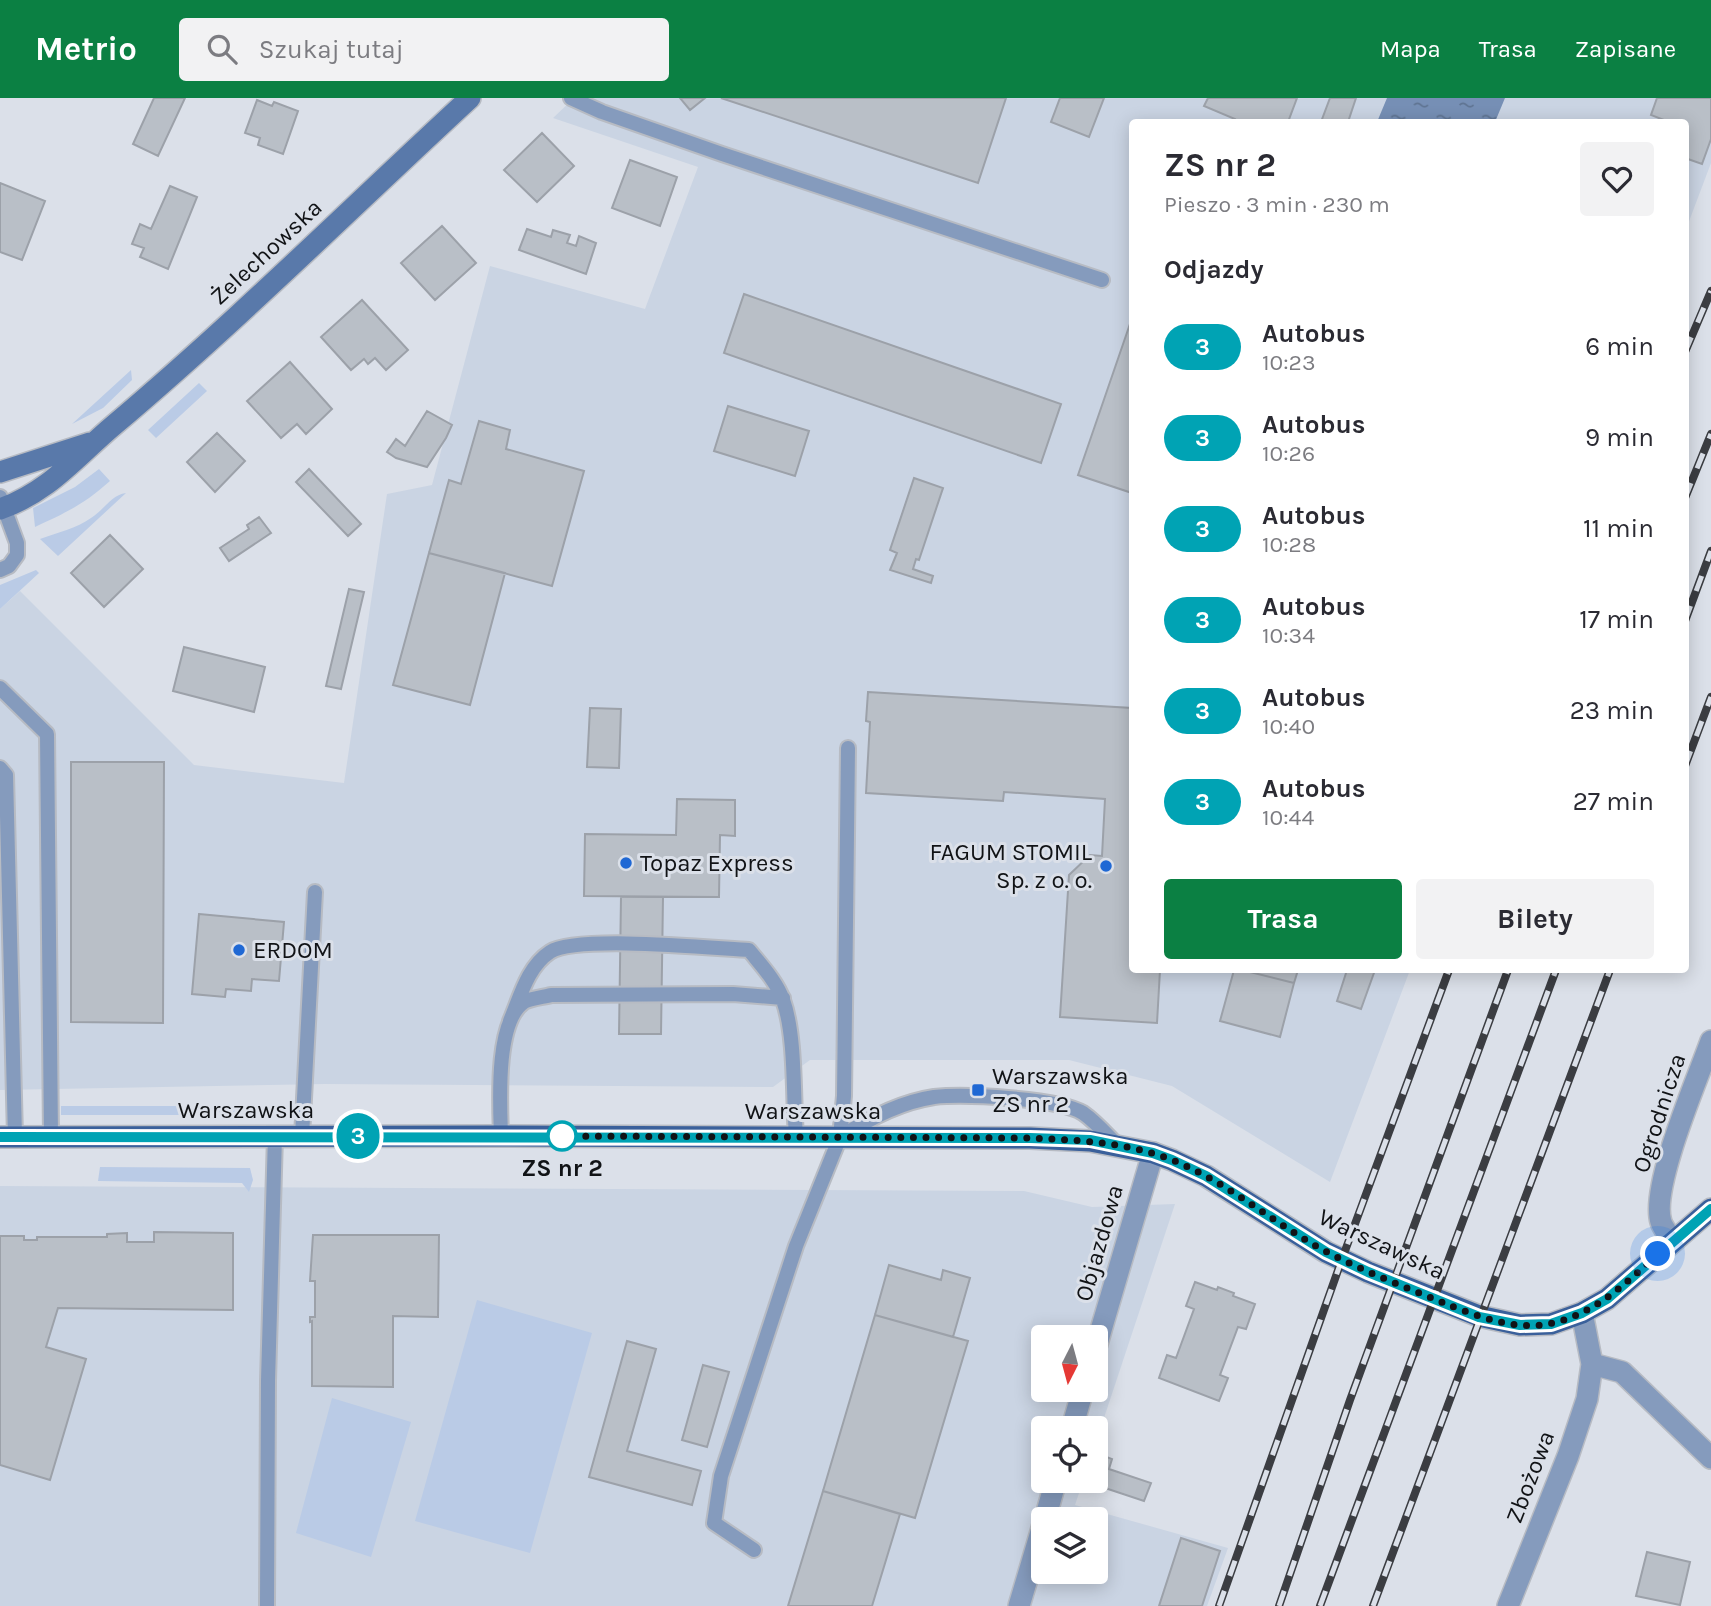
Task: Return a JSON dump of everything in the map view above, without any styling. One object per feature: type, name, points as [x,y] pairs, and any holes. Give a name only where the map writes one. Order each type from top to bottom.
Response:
[{"type":"main road","name":"Żelechowska","points":[[2,505],[34,494],[70,468],[95,441],[160,386],[470,98]]},
{"type":"main road","name":"Żelechowska","points":[[0,472],[95,441]]},
{"type":"main road","name":"Warszawska","points":[[8,1137],[501,1136],[1090,1140],[1153,1153],[1206,1176],[1326,1252],[1393,1284],[1479,1317],[1520,1325],[1551,1324],[1582,1313],[1607,1299],[1711,1209]]},
{"type":"street","name":"Ogrodnicza","points":[[1672,1241],[1661,1222],[1660,1195],[1670,1158],[1711,1041]]},
{"type":"street","name":"Objazdowa","points":[[1102,1325],[1153,1153]]},
{"type":"street","name":"Zbożowa","points":[[1508,1606],[1568,1456],[1587,1399],[1592,1364],[1582,1313]]},
{"type":"street","points":[[1592,1364],[1622,1372],[1711,1458]]},
{"type":"street","points":[[1019,1606],[1031,1566]]},
{"type":"lane","points":[[571,98],[602,112],[722,154],[1102,280]]},
{"type":"lane","points":[[0,570],[9,566],[17,555],[17,543],[2,505]]},
{"type":"lane","points":[[0,688],[47,734],[51,1137]]},
{"type":"lane","points":[[754,1550],[715,1523],[721,1476],[796,1246],[840,1137],[844,1096],[848,748]]},
{"type":"lane","points":[[0,768],[6,775],[3,813],[8,1137]]},
{"type":"lane","points":[[302,1136],[315,892]]},
{"type":"lane","points":[[501,1136],[501,1059],[510,1021],[528,975],[551,951],[579,945],[671,944],[749,950],[765,970],[783,998],[789,1026],[796,1137]]},
{"type":"lane","points":[[510,1021],[524,1002],[551,995],[733,994],[783,998]]},
{"type":"lane","points":[[840,1137],[870,1118],[934,1097],[995,1098],[1039,1101],[1081,1112],[1118,1146]]},
{"type":"lane","points":[[267,1606],[268,1381],[275,1136]]},
{"type":"shaded area","points":[[574,98],[1711,98],[1711,163],[1689,221],[1689,119],[1129,119],[1129,973],[1409,973],[1330,1182],[1172,1086],[1069,1060],[810,1060],[773,1087],[325,1084],[0,1090],[0,609],[20,591],[194,765],[344,783],[387,494],[432,485],[490,266],[645,309],[698,167],[553,118]]},
{"type":"shaded area","points":[[131,370],[132,380],[103,408],[72,424]]},
{"type":"shaded area","points":[[199,383],[207,391],[156,438],[148,430]]},
{"type":"shaded area","points":[[99,469],[110,481],[74,507],[35,527],[33,508],[75,487]]},
{"type":"shaded area","points":[[126,493],[58,556],[40,539],[85,522],[116,497]]},
{"type":"shaded area","points":[[36,570],[39,573],[0,609],[0,585]]},
{"type":"shaded area","points":[[61,1106],[280,1106],[280,1115],[61,1115]]},
{"type":"shaded area","points":[[100,1167],[250,1168],[253,1180],[249,1192],[242,1183],[98,1181]]},
{"type":"shaded area","points":[[0,1186],[1024,1191],[1092,1207],[1175,1204],[1105,1416],[1031,1416],[1031,1493],[1079,1493],[1075,1505],[1082,1507],[1031,1507],[1031,1584],[1108,1584],[1108,1514],[1228,1548],[1207,1606],[0,1606]]},
{"type":"shaded area","points":[[477,1300],[592,1333],[530,1553],[415,1521]]},
{"type":"shaded area","points":[[332,1398],[411,1422],[371,1557],[296,1533]]},
{"type":"water","points":[[1387,98],[1505,98],[1496,119],[1378,119]]},
{"type":"building","points":[[154,98],[185,98],[158,156],[133,144]]},
{"type":"building","points":[[680,98],[705,98],[690,110]]},
{"type":"building","points":[[721,98],[1006,98],[978,183]]},
{"type":"building","points":[[1060,98],[1104,98],[1089,137],[1051,122]]},
{"type":"building","points":[[1208,98],[1297,98],[1289,119],[1235,119],[1204,106]]},
{"type":"building","points":[[1330,98],[1356,98],[1349,119],[1322,119]]},
{"type":"building","points":[[1657,98],[1711,98],[1711,139],[1702,164],[1689,159],[1689,119],[1661,119],[1651,115]]},
{"type":"building","points":[[257,100],[272,106],[274,102],[298,111],[283,154],[258,145],[260,138],[245,133]]},
{"type":"building","points":[[542,133],[574,166],[537,202],[504,170]]},
{"type":"building","points":[[630,160],[677,177],[660,226],[612,208]]},
{"type":"building","points":[[0,183],[45,201],[22,260],[0,252]]},
{"type":"building","points":[[170,186],[197,197],[168,269],[140,257],[144,248],[132,244],[140,224],[151,229]]},
{"type":"building","points":[[442,226],[476,263],[435,300],[401,263]]},
{"type":"building","points":[[527,229],[551,237],[553,230],[570,235],[567,243],[576,246],[579,236],[596,243],[586,274],[519,250]]},
{"type":"building","points":[[744,294],[1061,404],[1041,463],[724,353]]},
{"type":"building","points":[[362,300],[408,350],[386,370],[375,358],[368,364],[364,359],[351,370],[321,337]]},
{"type":"building","points":[[1129,327],[1129,492],[1078,475]]},
{"type":"building","points":[[290,362],[332,409],[306,434],[297,424],[281,438],[247,401]]},
{"type":"building","points":[[728,406],[809,431],[795,476],[714,451]]},
{"type":"building","points":[[427,411],[452,425],[427,467],[396,458],[387,452],[396,439],[405,446]]},
{"type":"building","points":[[479,421],[510,430],[506,449],[584,471],[552,586],[429,553],[449,480],[461,484]]},
{"type":"building","points":[[217,433],[245,461],[215,492],[187,462]]},
{"type":"building","points":[[309,469],[361,524],[348,536],[296,482]]},
{"type":"building","points":[[914,478],[943,488],[919,560],[916,559],[913,569],[933,576],[931,583],[890,570],[897,553],[890,550]]},
{"type":"building","points":[[259,517],[271,533],[229,561],[220,548],[249,529],[247,525]]},
{"type":"building","points":[[110,535],[143,569],[104,607],[71,573]]},
{"type":"building","points":[[429,553],[505,573],[470,705],[393,685]]},
{"type":"building","points":[[349,589],[364,592],[341,689],[326,686]]},
{"type":"building","points":[[184,647],[265,667],[254,712],[173,691]]},
{"type":"building","name":"FAGUM STOMIL Sp. z o. o.","points":[[868,692],[1129,708],[1129,973],[1160,973],[1157,1023],[1060,1017],[1069,875],[1090,855],[1102,856],[1105,799],[1004,792],[1003,801],[866,793],[870,722],[866,721]]},
{"type":"building","points":[[590,708],[621,709],[619,768],[587,767]]},
{"type":"building","points":[[71,762],[164,762],[163,1023],[71,1022]]},
{"type":"building","points":[[677,799],[735,800],[735,836],[720,835],[719,897],[584,896],[585,834],[676,835]]},
{"type":"building","points":[[621,897],[663,897],[661,1034],[619,1034]]},
{"type":"building","name":"ERDOM","points":[[199,914],[284,922],[279,981],[252,979],[251,991],[226,989],[225,997],[192,994]]},
{"type":"building","points":[[1233,973],[1254,973],[1294,983],[1280,1037],[1220,1021]]},
{"type":"building","points":[[1254,973],[1297,973],[1294,983]]},
{"type":"building","points":[[1346,973],[1374,973],[1361,1009],[1337,1001]]},
{"type":"building","points":[[154,1232],[233,1233],[233,1310],[58,1308],[46,1347],[86,1359],[50,1480],[0,1465],[0,1236],[24,1236],[24,1240],[37,1240],[37,1237],[107,1237],[107,1234],[127,1233],[127,1242],[154,1242]]},
{"type":"building","points":[[313,1235],[439,1235],[438,1317],[393,1316],[393,1387],[312,1386],[310,1317],[315,1317],[315,1281],[310,1281]]},
{"type":"building","points":[[889,1265],[941,1280],[943,1270],[970,1278],[953,1337],[875,1315]]},
{"type":"building","points":[[1195,1282],[1217,1290],[1218,1287],[1255,1304],[1246,1329],[1238,1327],[1220,1375],[1228,1378],[1219,1401],[1159,1378],[1167,1355],[1176,1358],[1194,1309],[1186,1306]]},
{"type":"building","points":[[875,1315],[968,1341],[915,1518],[823,1491]]},
{"type":"building","points":[[627,1341],[656,1349],[627,1451],[701,1471],[692,1505],[589,1477]]},
{"type":"building","points":[[703,1365],[729,1372],[707,1447],[682,1440]]},
{"type":"building","points":[[1108,1458],[1112,1459],[1109,1469],[1151,1483],[1144,1501],[1108,1489]]},
{"type":"building","points":[[823,1491],[900,1514],[872,1606],[788,1606]]},
{"type":"building","points":[[1181,1538],[1220,1551],[1202,1606],[1159,1606]]},
{"type":"building","points":[[1647,1552],[1690,1562],[1680,1605],[1636,1596]]},
{"type":"railway","points":[[1689,343],[1711,291]]},
{"type":"railway","points":[[1689,488],[1711,434]]},
{"type":"railway","points":[[1689,610],[1711,551]]},
{"type":"railway","points":[[1689,755],[1711,697]]},
{"type":"railway","points":[[1219,1606],[1342,1259],[1448,973]]},
{"type":"railway","points":[[1279,1606],[1350,1400],[1507,973]]},
{"type":"railway","points":[[1320,1606],[1555,973]]},
{"type":"railway","points":[[1373,1606],[1609,973]]},
{"type":"bus line","name":"3","points":[[0,1137],[528,1136],[1090,1140],[1153,1153],[1172,1160],[1206,1176],[1326,1252],[1393,1284],[1479,1317],[1520,1325],[1551,1324],[1582,1313],[1607,1299],[1711,1209]]},
{"type":"place","name":"Topaz Express","points":[[626,863]]},
{"type":"place","name":"FAGUM STOMIL Sp. z o. o.","points":[[1106,866]]},
{"type":"place","name":"ERDOM","points":[[239,950]]},
{"type":"place","name":"Warszawska ZS nr 2","points":[[978,1090]]},
{"type":"place","name":"ZS nr 2","points":[[562,1136]]},
{"type":"route","points":[[562,1136],[555,1136],[1090,1140],[1153,1153],[1172,1160],[1206,1176],[1326,1252],[1393,1284],[1479,1317],[1520,1325],[1551,1324],[1582,1313],[1607,1299],[1658,1254]]}]
